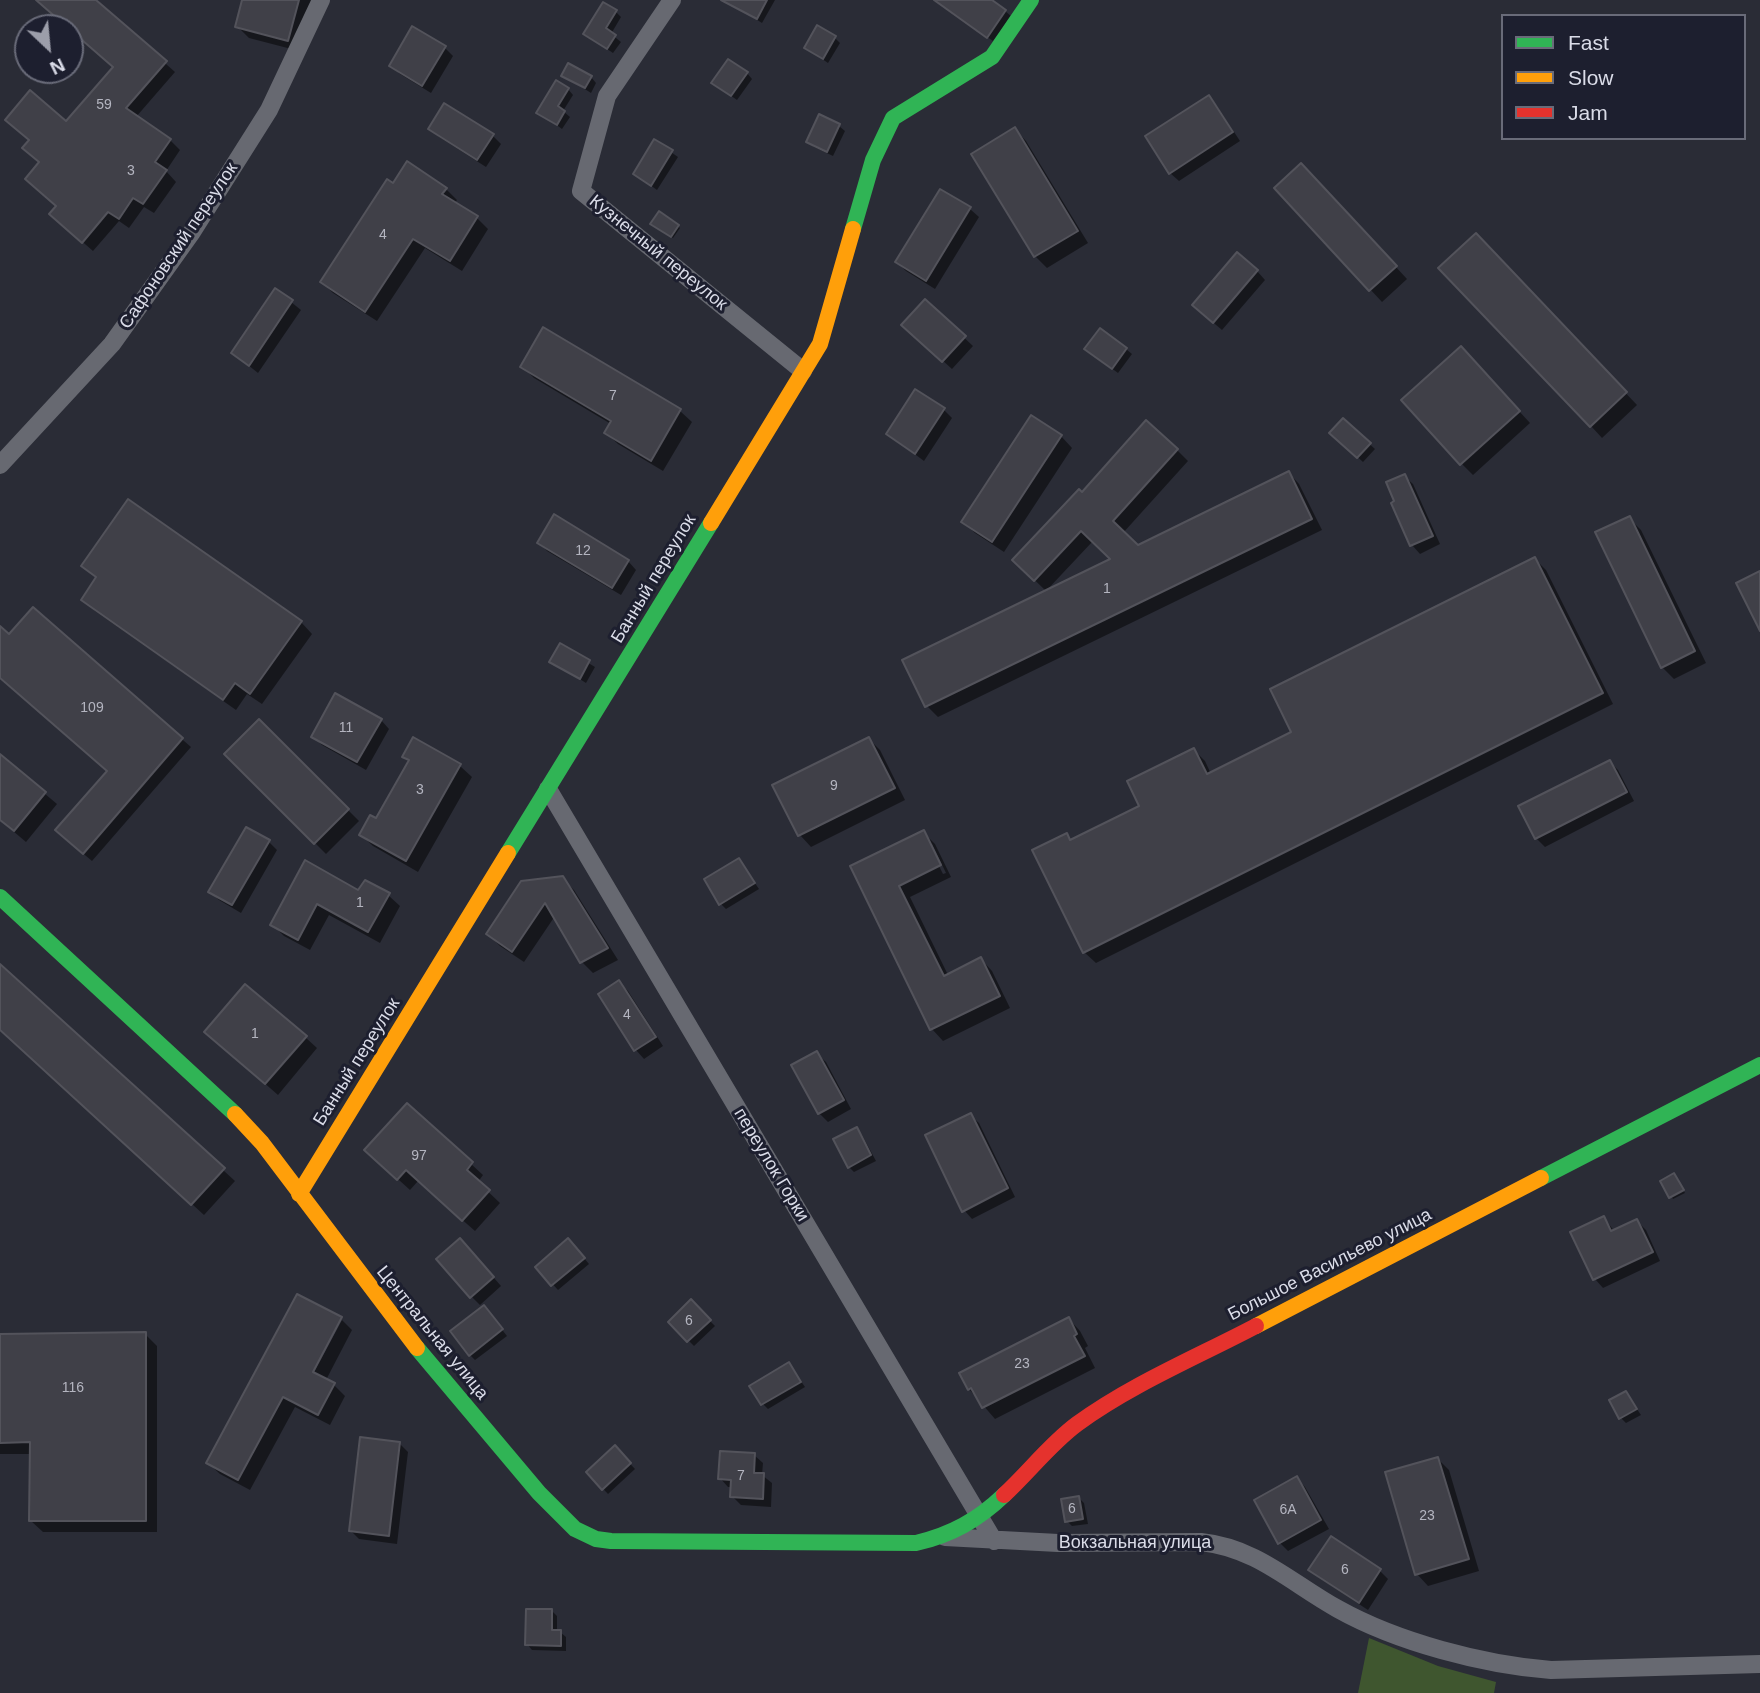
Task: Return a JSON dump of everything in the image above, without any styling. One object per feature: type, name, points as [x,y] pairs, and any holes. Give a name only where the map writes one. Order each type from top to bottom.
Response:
[{"type":"main road","name":"Банный переулок","points":[[299,1194],[820,344],[873,160],[893,118],[992,57],[1031,0]]},
{"type":"main road","name":"Центральная улица","points":[[0,897],[221,1099],[262,1143],[432,1367],[539,1493],[575,1529],[596,1539],[630,1542],[916,1542],[944,1536]]},
{"type":"main road","name":"Большое Васильево улица","points":[[944,1536],[980,1517],[1066,1433],[1118,1398],[1760,1065]]},
{"type":"street","name":"Сафоновский переулок","points":[[0,465],[112,344],[192,232],[270,110],[321,0]]},
{"type":"street","name":"Кузнечный переулок","points":[[672,0],[607,96],[581,191],[803,371]]},
{"type":"street","name":"переулок Горки","points":[[548,789],[994,1541]]},
{"type":"street","name":"Вокзальная улица","points":[[944,1536],[1058,1543],[1223,1544],[1259,1559],[1336,1608],[1372,1627],[1453,1652],[1520,1668],[1551,1670],[1760,1664]]},
{"type":"green space","points":[[1369,1638],[1438,1666],[1496,1682],[1494,1693],[1358,1693]]},
{"type":"building","points":[[36,0],[96,0],[167,61],[126,108],[171,139],[155,162],[167,170],[143,204],[133,198],[119,219],[108,212],[82,243],[49,214],[56,206],[25,179],[39,162],[22,148],[29,140],[5,120],[30,90],[66,121],[113,67],[84,42],[84,14],[52,14]]},
{"type":"building","points":[[242,0],[299,0],[288,41],[235,27]]},
{"type":"building","points":[[721,0],[767,0],[757,19]]},
{"type":"building","points":[[934,0],[992,0],[1006,10],[987,38]]},
{"type":"building","points":[[603,2],[617,10],[606,28],[616,35],[607,49],[583,34]]},
{"type":"building","points":[[817,25],[836,36],[823,59],[804,48]]},
{"type":"building","points":[[412,26],[446,46],[422,86],[389,66]]},
{"type":"building","points":[[728,59],[748,72],[731,96],[711,83]]},
{"type":"building","points":[[568,63],[592,76],[585,88],[561,76]]},
{"type":"building","points":[[556,80],[569,88],[558,106],[565,111],[557,125],[536,113]]},
{"type":"building","points":[[1209,95],[1233,132],[1169,174],[1145,136]]},
{"type":"building","points":[[444,103],[494,134],[477,160],[428,129]]},
{"type":"building","points":[[819,114],[840,124],[827,152],[806,142]]},
{"type":"building","points":[[1015,127],[1078,231],[1034,257],[971,154]]},
{"type":"building","points":[[654,139],[673,150],[651,186],[633,174]]},
{"type":"building","points":[[407,161],[447,188],[442,194],[478,216],[450,261],[413,239],[365,312],[320,282],[387,179],[393,183]]},
{"type":"building","points":[[1301,163],[1397,266],[1369,291],[1274,188]]},
{"type":"building","points":[[940,189],[971,207],[926,281],[895,262]]},
{"type":"building","points":[[659,211],[679,225],[671,237],[650,224]]},
{"type":"building","points":[[1476,233],[1627,392],[1590,427],[1438,268]]},
{"type":"building","points":[[1237,252],[1258,270],[1213,323],[1192,305]]},
{"type":"building","points":[[275,288],[293,300],[249,366],[231,353]]},
{"type":"building","points":[[925,299],[966,336],[942,362],[901,325]]},
{"type":"building","points":[[543,327],[681,409],[651,461],[604,433],[611,421],[520,367]]},
{"type":"building","points":[[1100,328],[1127,348],[1112,369],[1084,349]]},
{"type":"building","points":[[1461,346],[1520,411],[1460,465],[1401,400]]},
{"type":"building","points":[[915,389],[945,408],[915,454],[886,434]]},
{"type":"building","points":[[1031,415],[1062,435],[992,542],[961,522]]},
{"type":"building","points":[[1343,418],[1371,443],[1357,458],[1329,433]]},
{"type":"building","points":[[1146,420],[1178,449],[1113,521],[1138,545],[1289,471],[1312,519],[925,707],[902,660],[1110,559],[1081,531],[1034,581],[1012,560],[1079,489],[1082,492]]},
{"type":"building","points":[[1405,474],[1433,536],[1410,546],[1391,503],[1394,501],[1386,482]]},
{"type":"building","points":[[128,499],[302,621],[250,694],[235,683],[223,700],[81,600],[96,577],[81,566]]},
{"type":"building","points":[[554,514],[629,560],[612,588],[537,543]]},
{"type":"building","points":[[1630,516],[1695,651],[1661,668],[1595,532]]},
{"type":"building","points":[[1535,557],[1603,693],[1083,953],[1032,850],[1067,833],[1070,840],[1139,806],[1127,781],[1194,748],[1207,774],[1291,732],[1270,689]]},
{"type":"building","points":[[1760,571],[1760,631],[1736,583]]},
{"type":"building","points":[[33,607],[183,738],[83,854],[55,830],[107,771],[0,678],[0,626],[9,634]]},
{"type":"building","points":[[560,643],[590,660],[580,679],[549,662]]},
{"type":"building","points":[[335,693],[382,719],[357,762],[311,737]]},
{"type":"building","points":[[259,719],[349,809],[314,844],[224,754]]},
{"type":"building","points":[[413,737],[461,764],[406,861],[359,835],[370,815],[376,818],[409,760],[402,757]]},
{"type":"building","points":[[869,737],[895,788],[798,836],[772,785]]},
{"type":"building","points":[[0,754],[46,792],[14,831],[0,820]]},
{"type":"building","points":[[1610,760],[1627,792],[1535,839],[1518,806]]},
{"type":"building","points":[[246,827],[270,840],[232,905],[208,892]]},
{"type":"building","points":[[924,830],[941,865],[899,886],[944,976],[981,957],[1000,996],[930,1030],[850,866]]},
{"type":"building","points":[[739,858],[755,883],[719,905],[704,879]]},
{"type":"building","points":[[305,860],[358,890],[365,880],[390,893],[368,932],[317,904],[298,940],[270,925]]},
{"type":"building","points":[[563,876],[608,948],[580,963],[545,903],[512,952],[486,934],[521,881]]},
{"type":"building","points":[[0,964],[225,1168],[191,1205],[0,1030]]},
{"type":"building","points":[[619,980],[656,1037],[634,1051],[598,994]]},
{"type":"building","points":[[245,984],[307,1036],[265,1084],[204,1032]]},
{"type":"building","points":[[817,1051],[844,1100],[818,1114],[791,1065]]},
{"type":"building","points":[[407,1103],[473,1162],[467,1170],[490,1190],[462,1221],[406,1170],[397,1180],[364,1150]]},
{"type":"building","points":[[971,1113],[1008,1188],[962,1212],[925,1135]]},
{"type":"building","points":[[857,1127],[871,1155],[848,1168],[833,1139]]},
{"type":"building","points":[[1674,1173],[1684,1190],[1669,1198],[1660,1181]]},
{"type":"building","points":[[1604,1216],[1611,1231],[1637,1219],[1653,1252],[1593,1280],[1570,1232]]},
{"type":"building","points":[[460,1238],[494,1277],[470,1298],[436,1259]]},
{"type":"building","points":[[568,1238],[585,1258],[551,1286],[535,1267]]},
{"type":"building","points":[[297,1294],[342,1317],[313,1372],[335,1383],[318,1415],[283,1397],[238,1480],[206,1463]]},
{"type":"building","points":[[691,1299],[711,1320],[687,1342],[668,1322]]},
{"type":"building","points":[[484,1305],[503,1329],[469,1356],[450,1331]]},
{"type":"building","points":[[1069,1317],[1077,1334],[1074,1336],[1085,1356],[982,1408],[959,1373]]},
{"type":"building","points":[[146,1332],[146,1521],[29,1521],[30,1442],[0,1443],[0,1334]]},
{"type":"building","points":[[789,1362],[801,1382],[761,1405],[749,1386]]},
{"type":"building","points":[[1626,1391],[1637,1409],[1619,1419],[1609,1400]]},
{"type":"building","points":[[360,1437],[400,1442],[389,1536],[349,1531]]},
{"type":"building","points":[[615,1445],[631,1463],[602,1490],[586,1472]]},
{"type":"building","points":[[720,1451],[755,1453],[754,1473],[764,1473],[763,1499],[730,1497],[731,1480],[718,1479]]},
{"type":"building","points":[[1438,1457],[1469,1559],[1415,1575],[1385,1472]]},
{"type":"building","points":[[1297,1476],[1321,1520],[1278,1544],[1254,1500]]},
{"type":"building","points":[[1079,1496],[1083,1519],[1065,1522],[1061,1499]]},
{"type":"building","points":[[1331,1536],[1381,1569],[1359,1603],[1308,1570]]},
{"type":"building","points":[[526,1609],[552,1609],[552,1630],[561,1630],[561,1646],[525,1645]]},
{"type":"traffic: fast","points":[[853,229],[873,160],[893,118],[992,57],[1031,0]]},
{"type":"traffic: fast","points":[[508,853],[711,523]]},
{"type":"traffic: fast","points":[[0,897],[235,1114]]},
{"type":"traffic: fast","points":[[1541,1178],[1760,1065]]},
{"type":"traffic: fast","points":[[417,1348],[539,1493],[575,1529],[596,1539],[916,1543],[941,1536],[963,1525],[1004,1495]]},
{"type":"traffic: slow","points":[[711,523],[820,344],[853,229]]},
{"type":"traffic: slow","points":[[299,1194],[508,853]]},
{"type":"traffic: slow","points":[[235,1114],[262,1143],[417,1348]]},
{"type":"traffic: slow","points":[[1256,1326],[1541,1178]]},
{"type":"traffic: jam","points":[[1004,1495],[1077,1424],[1142,1384],[1256,1326]]}]
